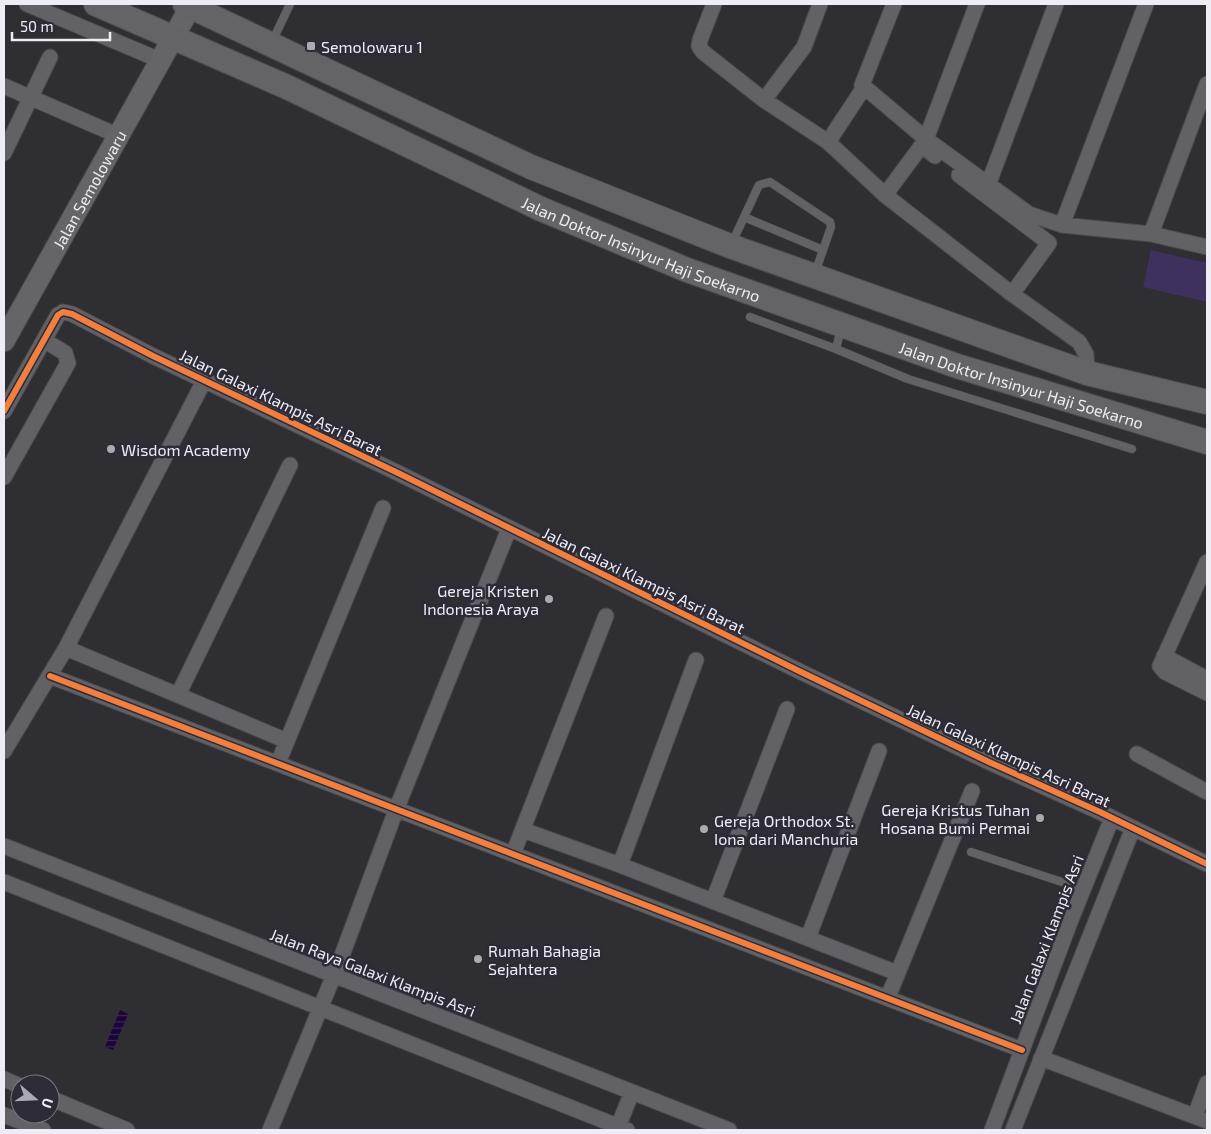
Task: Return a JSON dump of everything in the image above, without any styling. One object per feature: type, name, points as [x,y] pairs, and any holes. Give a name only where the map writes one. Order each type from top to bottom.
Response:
[{"type":"main road","name":"Jalan Doktor Insinyur Haji Soekarno","points":[[96,4],[287,87],[541,209],[687,270],[957,366],[1207,442]]},
{"type":"main road","name":"Jalan Semolowaru","points":[[5,335],[162,61],[189,5]]},
{"type":"main road","name":"Jalan Doktor Insinyur Haji Soekarno","points":[[189,5],[531,167],[730,246],[1087,373],[1207,402]]},
{"type":"main road","points":[[752,292],[762,289],[767,281],[769,271],[764,259]]},
{"type":"main road","points":[[803,312],[798,304],[801,289],[806,282],[814,277]]},
{"type":"street","points":[[27,4],[162,61]]},
{"type":"street","points":[[714,4],[700,40],[700,49],[764,100],[828,142],[885,195],[1012,294],[1079,342],[1086,354],[1087,373]]},
{"type":"street","points":[[764,100],[804,47],[820,4]]},
{"type":"street","points":[[828,142],[862,89],[894,4]]},
{"type":"street","points":[[885,195],[924,142],[977,4]]},
{"type":"street","points":[[988,185],[1056,4]]},
{"type":"street","points":[[1062,225],[1146,4]]},
{"type":"street","points":[[4,152],[50,57]]},
{"type":"street","points":[[1150,234],[1207,84]]},
{"type":"street","points":[[4,86],[119,136]]},
{"type":"street","points":[[862,89],[979,192],[1049,243],[1012,294]]},
{"type":"street","points":[[924,142],[1030,214],[1062,225],[1150,234],[1207,247]]},
{"type":"street","name":"Jalan Galaxi Klampis Asri Barat","points":[[44,340],[58,315],[64,312],[72,314],[204,381],[854,698],[1207,864]]},
{"type":"street","points":[[4,411],[44,340],[65,353],[68,362],[4,477]]},
{"type":"street","points":[[4,751],[66,648],[204,381]]},
{"type":"street","points":[[178,695],[290,465]]},
{"type":"street","points":[[278,763],[383,508]]},
{"type":"street","points":[[270,1130],[334,975],[396,810],[509,529]]},
{"type":"street","points":[[1207,562],[1160,666],[1161,670],[1207,693]]},
{"type":"street","points":[[513,854],[606,616]]},
{"type":"street","points":[[66,648],[287,741]]},
{"type":"street","points":[[1164,656],[1207,678]]},
{"type":"street","points":[[620,865],[696,660]]},
{"type":"street","points":[[50,676],[1022,1050]]},
{"type":"street","points":[[713,901],[787,709]]},
{"type":"street","points":[[808,938],[879,750]]},
{"type":"street","points":[[1137,754],[1207,792]]},
{"type":"street","points":[[888,997],[972,791]]},
{"type":"street","name":"Jalan Galaxi Klampis Asri","points":[[992,1130],[1083,889],[1112,818]]},
{"type":"street","points":[[1013,1130],[1133,828]]},
{"type":"street","points":[[522,830],[620,865],[897,974]]},
{"type":"street","name":"Jalan Raya Galaxi Klampis Asri","points":[[4,846],[729,1130]]},
{"type":"street","points":[[4,882],[321,1007],[622,1129],[632,1092]]},
{"type":"street","points":[[1055,962],[1076,970]]},
{"type":"street","points":[[1041,1058],[1201,1119],[1207,1085]]},
{"type":"street","points":[[60,1102],[127,1130]]},
{"type":"street","points":[[4,1115],[38,1129]]},
{"type":"lane","points":[[271,44],[290,4]]},
{"type":"lane","points":[[730,246],[759,185],[770,182],[828,219],[831,227],[814,277]]},
{"type":"lane","points":[[744,217],[823,250]]},
{"type":"lane","points":[[750,317],[836,349],[908,379],[1132,449]]},
{"type":"lane","points":[[836,349],[842,324]]},
{"type":"lane","points":[[971,852],[1083,889]]},
{"type":"shaded area","points":[[1151,250],[1207,263],[1207,302],[1143,287]]},
{"type":"shaded area","points":[[120,1010],[128,1014],[113,1050],[105,1047]]},
{"type":"cycle path","points":[[4,411],[58,315],[63,312],[72,314],[153,356],[396,472],[801,672],[1207,864]]},
{"type":"cycle path","points":[[50,676],[1022,1050]]},
{"type":"place","name":"Semolowaru 1","points":[[311,46]]},
{"type":"place","name":"Wisdom Academy","points":[[111,449]]},
{"type":"place","name":"Gereja Kristen Indonesia Araya","points":[[549,599]]},
{"type":"place","name":"Gereja Kristus Tuhan Hosana Bumi Permai","points":[[1040,818]]},
{"type":"place","name":"Gereja Orthodox St. Iona dari Manchuria","points":[[704,829]]},
{"type":"place","name":"Rumah Bahagia Sejahtera","points":[[478,959]]}]
